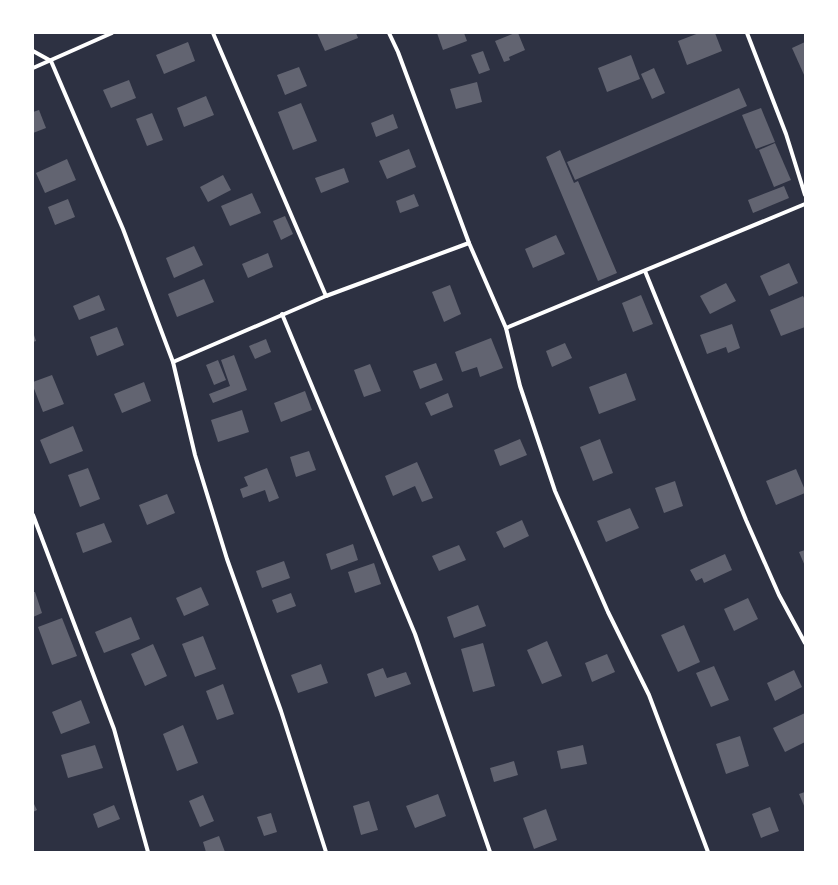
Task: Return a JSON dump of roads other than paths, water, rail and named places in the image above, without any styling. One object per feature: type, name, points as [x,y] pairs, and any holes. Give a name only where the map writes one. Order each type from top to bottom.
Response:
[{"type":"street","points":[[33,68],[112,33]]},
{"type":"street","points":[[213,33],[326,296]]},
{"type":"street","points":[[389,33],[398,52],[469,244],[506,328],[520,386],[555,491],[608,612],[649,695],[708,852]]},
{"type":"street","points":[[747,33],[786,134],[805,195]]},
{"type":"street","points":[[33,51],[51,61],[123,229],[172,362],[195,455],[227,559],[282,712],[326,852]]},
{"type":"street","points":[[506,328],[805,204]]},
{"type":"street","points":[[172,362],[326,296],[469,244]]},
{"type":"street","points":[[645,271],[746,520],[779,595],[805,643]]},
{"type":"street","points":[[282,314],[415,634],[490,852]]},
{"type":"street","points":[[33,515],[114,729],[148,852]]}]
